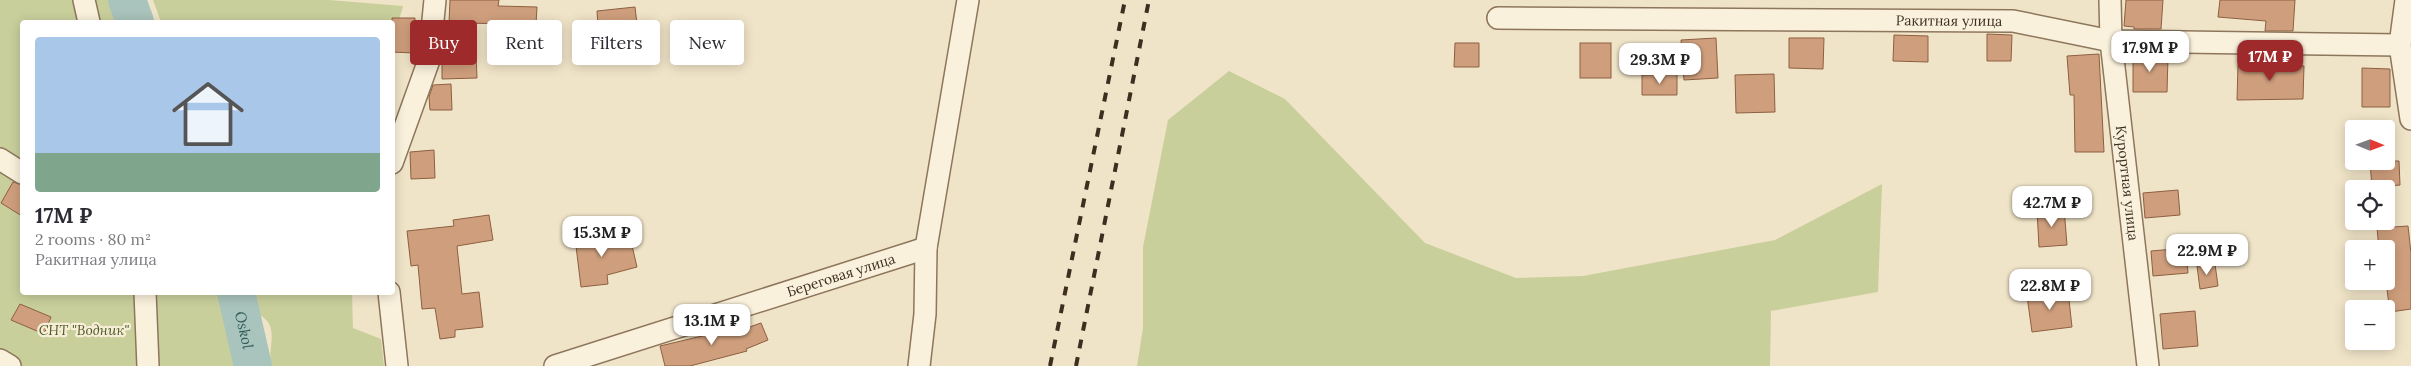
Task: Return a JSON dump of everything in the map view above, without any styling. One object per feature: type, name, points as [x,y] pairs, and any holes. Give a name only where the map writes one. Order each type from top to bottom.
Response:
[{"type":"street","points":[[84,0],[89,20]]},
{"type":"street","points":[[395,155],[429,60],[435,0]]},
{"type":"street","points":[[919,366],[925,314],[926,248],[968,0]]},
{"type":"street","name":"Курортная улица","points":[[2110,0],[2111,41],[2148,366]]},
{"type":"street","points":[[2406,0],[2400,45],[2411,119]]},
{"type":"street","name":"Ракитная улица","points":[[1498,18],[2013,21],[2111,41],[2400,45]]},
{"type":"street","points":[[0,159],[20,172]]},
{"type":"street","name":"Береговая улица","points":[[555,366],[926,248]]},
{"type":"street","points":[[145,295],[148,366]]},
{"type":"street","points":[[389,295],[398,366]]},
{"type":"street","points":[[0,360],[10,366]]},
{"type":"green space","name":"СНТ \"Водник\"","points":[[0,0],[118,0],[125,20],[20,20],[20,295],[226,295],[241,366],[0,366]]},
{"type":"green space","points":[[153,0],[329,0],[403,6],[395,35],[395,20],[160,20]]},
{"type":"green space","points":[[1229,71],[1285,99],[1425,243],[1516,278],[1583,276],[1775,240],[1882,184],[1878,292],[1771,311],[1770,366],[1137,366],[1143,328],[1143,247],[1168,120]]},
{"type":"green space","points":[[250,295],[352,295],[353,328],[381,339],[384,366],[271,366],[272,338],[270,327],[266,320],[252,309]]},
{"type":"building","points":[[450,0],[499,0],[498,6],[537,7],[536,20],[487,20],[487,23],[477,23],[477,20],[449,20]]},
{"type":"building","points":[[2126,0],[2163,0],[2161,29],[2134,29],[2134,27],[2124,26]]},
{"type":"building","points":[[2220,0],[2295,0],[2293,31],[2265,31],[2266,21],[2218,17]]},
{"type":"building","points":[[635,7],[637,20],[598,20],[597,11]]},
{"type":"building","points":[[392,18],[415,18],[415,20],[410,20],[410,53],[395,52],[395,20],[392,20]]},
{"type":"building","points":[[1987,34],[2012,35],[2011,61],[1987,61]]},
{"type":"building","points":[[1894,35],[1928,36],[1928,62],[1893,61]]},
{"type":"building","points":[[1716,38],[1718,78],[1684,80],[1681,40]]},
{"type":"building","points":[[1789,38],[1824,38],[1823,69],[1789,68]]},
{"type":"building","points":[[1455,43],[1479,43],[1479,67],[1454,67]]},
{"type":"building","points":[[1580,43],[1611,43],[1611,78],[1580,78]]},
{"type":"building","points":[[2099,54],[2104,152],[2075,152],[2074,95],[2070,95],[2067,56]]},
{"type":"building","points":[[2133,54],[2159,54],[2159,57],[2168,57],[2167,92],[2133,92]]},
{"type":"building","points":[[442,65],[476,65],[477,78],[442,79]]},
{"type":"building","points":[[2238,65],[2304,66],[2303,99],[2237,100]]},
{"type":"building","points":[[2362,68],[2390,69],[2390,107],[2362,107]]},
{"type":"building","points":[[1677,74],[1677,95],[1642,95],[1642,75]]},
{"type":"building","points":[[1774,74],[1775,112],[1736,113],[1735,75]]},
{"type":"building","points":[[451,84],[452,110],[430,110],[429,97],[433,85]]},
{"type":"building","points":[[434,150],[435,178],[411,179],[410,152]]},
{"type":"building","points":[[2395,161],[2399,161],[2400,185],[2395,186],[2395,180],[2371,180],[2371,170],[2395,170]]},
{"type":"building","points":[[13,182],[20,184],[20,215],[1,203]]},
{"type":"building","points":[[2178,190],[2180,215],[2145,218],[2143,193]]},
{"type":"building","points":[[2064,208],[2067,245],[2039,247],[2037,210]]},
{"type":"building","points":[[489,215],[493,240],[457,246],[462,294],[479,292],[483,327],[455,330],[455,337],[440,339],[435,308],[422,309],[418,265],[411,266],[407,231],[454,226],[453,220]]},
{"type":"building","points":[[2408,226],[2411,253],[2411,309],[2395,311],[2395,300],[2388,300],[2387,290],[2395,290],[2395,240],[2378,240],[2377,230],[2395,230],[2395,227]]},
{"type":"building","points":[[601,230],[602,243],[630,237],[637,267],[607,275],[608,284],[581,287],[576,246],[578,246],[577,233]]},
{"type":"building","points":[[2186,248],[2188,273],[2153,276],[2151,251]]},
{"type":"building","points":[[2215,264],[2218,286],[2200,289],[2197,266]]},
{"type":"building","points":[[2068,291],[2072,327],[2032,332],[2027,296]]},
{"type":"building","points":[[20,304],[51,317],[44,334],[11,320]]},
{"type":"building","points":[[2195,311],[2198,346],[2163,349],[2160,314]]},
{"type":"building","points":[[761,323],[768,340],[746,349],[747,351],[690,366],[665,366],[660,346],[740,327],[741,330]]},
{"type":"waterway","name":"Oskol","points":[[127,0],[134,20]]},
{"type":"waterway","name":"Oskol","points":[[237,295],[253,366]]},
{"type":"railway","points":[[1050,366],[1125,0]]},
{"type":"railway","points":[[1076,366],[1149,0]]}]
